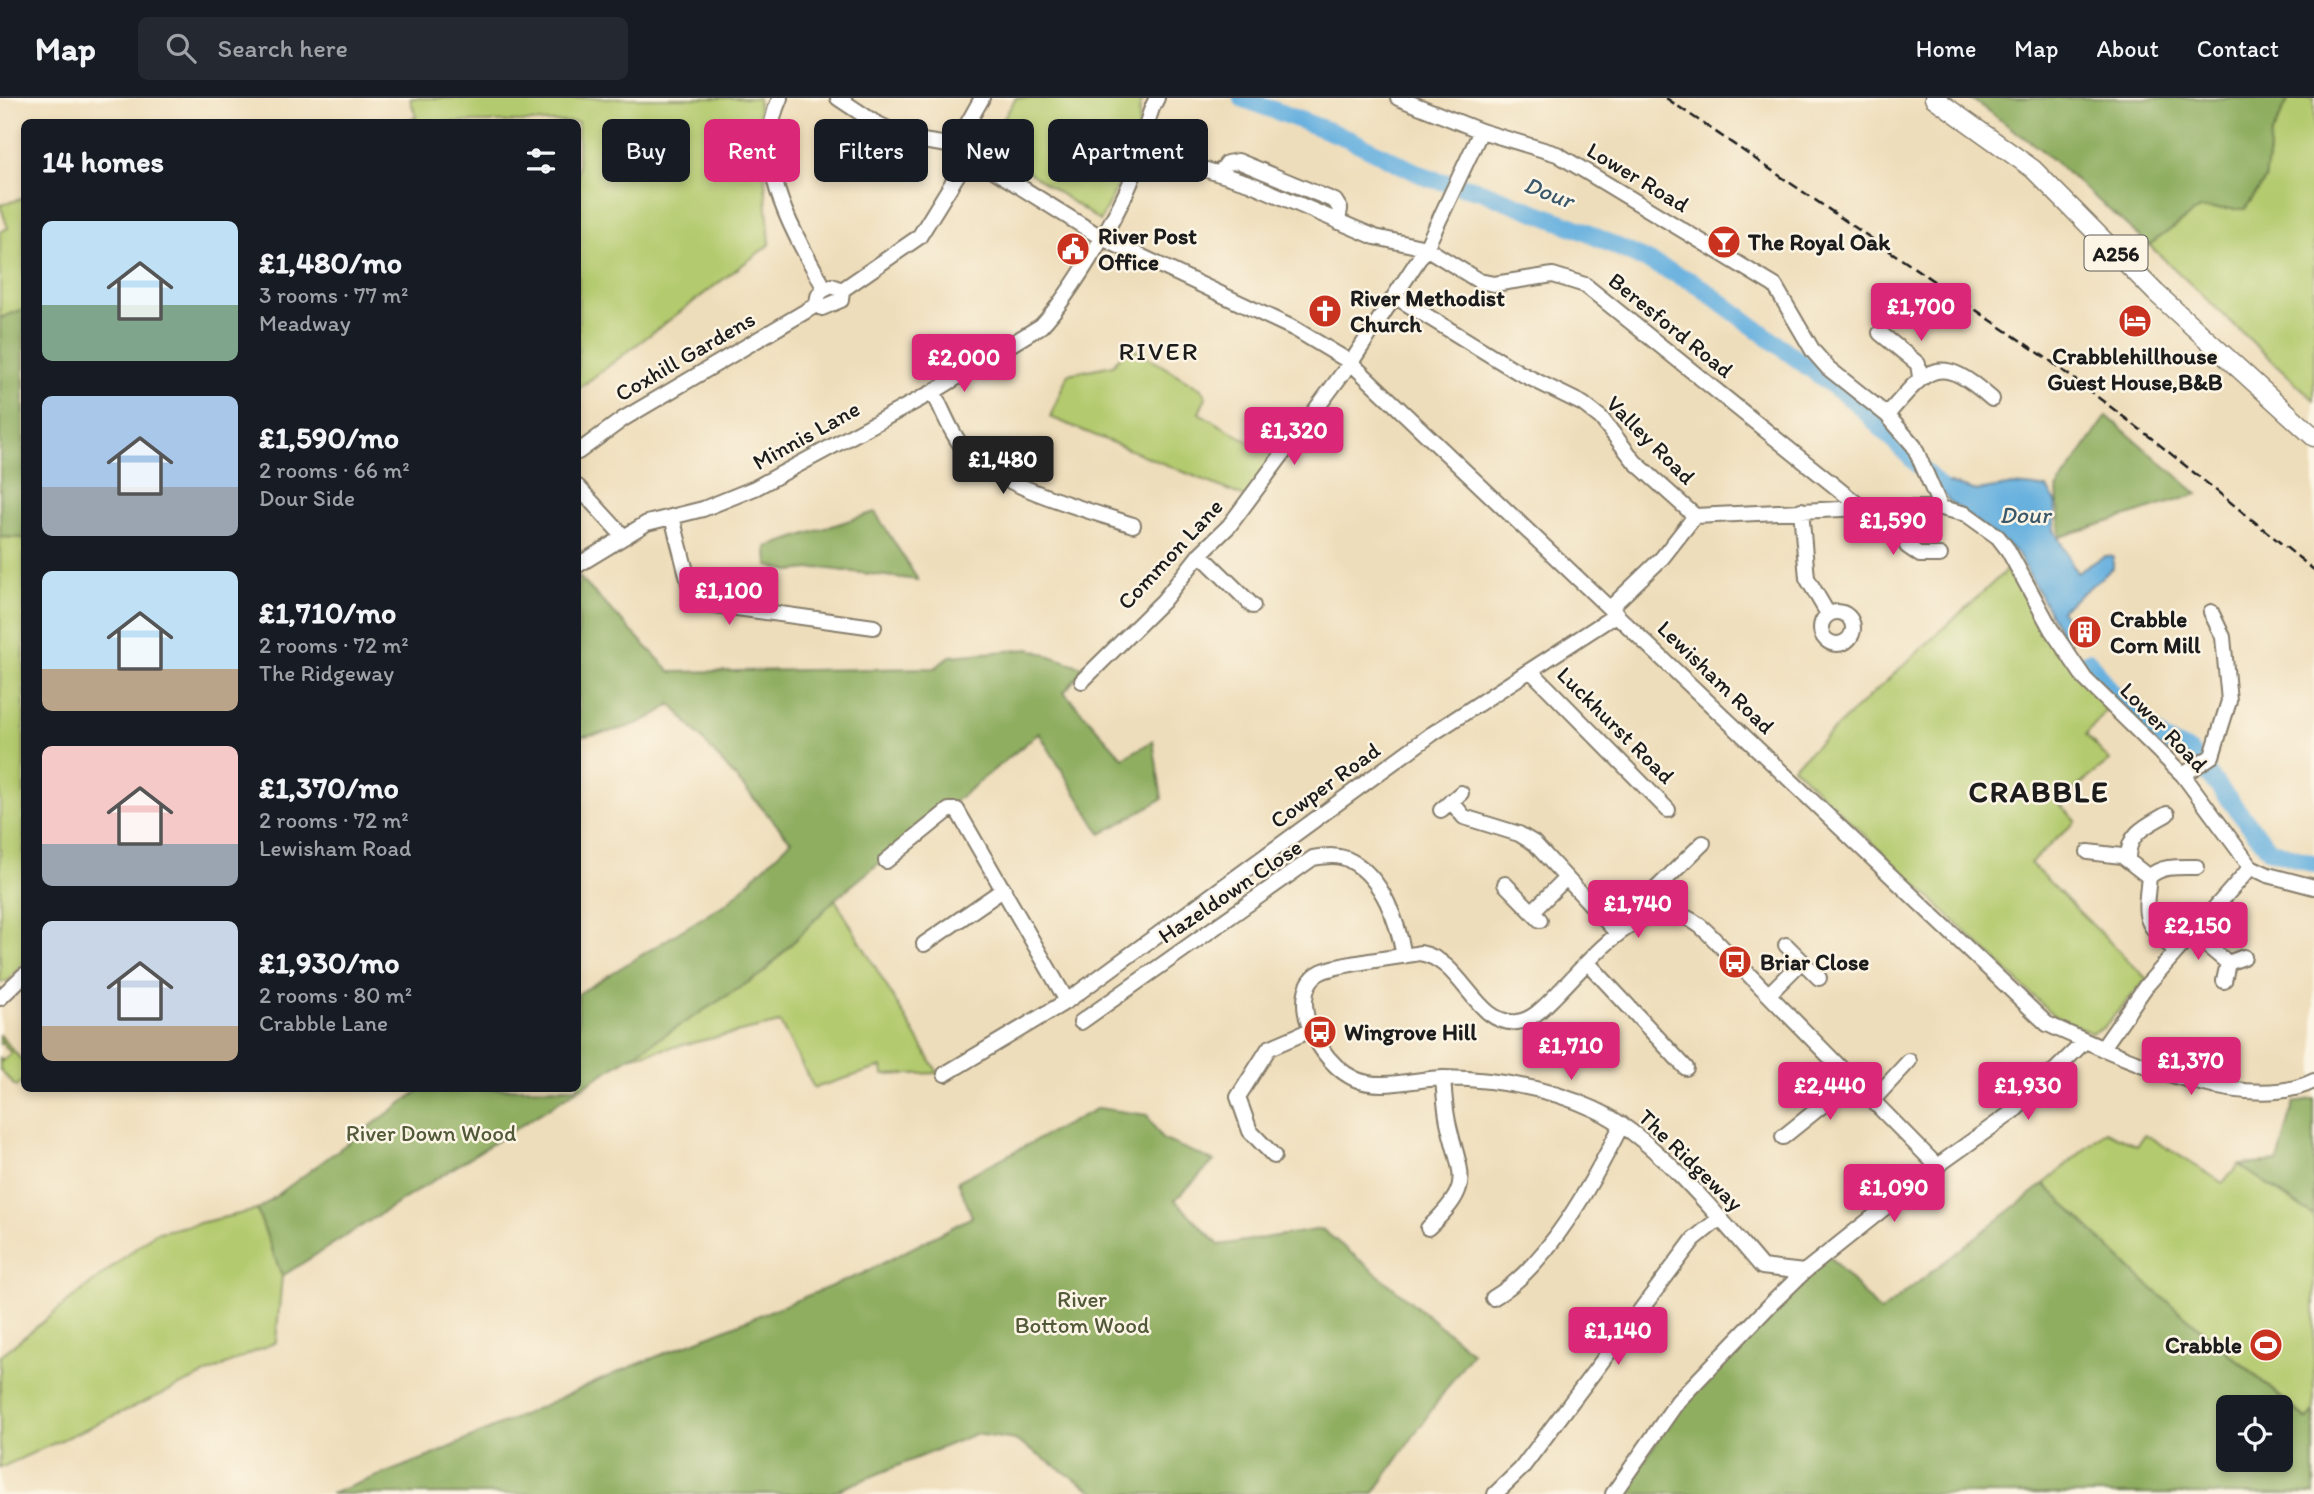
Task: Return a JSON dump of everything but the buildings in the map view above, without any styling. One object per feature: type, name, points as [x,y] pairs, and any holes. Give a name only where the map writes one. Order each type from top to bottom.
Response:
[{"type":"main road","name":"A256","points":[[1934,98],[2033,169],[2156,293],[2312,432]]},
{"type":"street","points":[[780,98],[771,121],[775,179],[788,222],[825,289]]},
{"type":"street","points":[[838,98],[874,122],[909,139],[942,144]]},
{"type":"street","points":[[970,119],[982,98]]},
{"type":"street","name":"Minnis Lane","points":[[1151,119],[1157,98]]},
{"type":"street","name":"Lower Road","points":[[1398,98],[1481,131],[1557,154],[1775,286],[1813,351],[1828,368],[1887,415],[1914,446],[1941,508],[1966,514],[1998,537],[2029,586],[2051,629],[2085,679],[2188,771],[2251,867]]},
{"type":"street","name":"Common Lane","points":[[1082,681],[1163,601],[1200,554],[1229,526],[1257,491],[1396,297],[1446,209],[1481,131]]},
{"type":"street","points":[[1219,174],[1227,163],[1238,161],[1335,201],[1340,209],[1338,222]]},
{"type":"street","name":"Beresford Road","points":[[1208,171],[1249,183],[1375,237],[1426,248],[1479,281],[1494,284],[1553,275],[1585,285],[1862,508]]},
{"type":"street","name":"Coxhill Gardens","points":[[581,450],[622,419],[818,304],[827,308],[836,304],[843,295],[842,290],[919,237],[953,182]]},
{"type":"street","name":"Lewisham Road","points":[[1011,182],[1101,238],[1295,329],[1350,362],[2047,1024],[2102,1049],[2164,1072],[2229,1089],[2286,1092],[2314,1081]]},
{"type":"street","name":"Minnis Lane","points":[[581,563],[647,523],[702,509],[755,488],[933,391],[1041,326],[1055,312],[1101,238],[1129,182]]},
{"type":"street","points":[[818,304],[817,297],[825,289],[832,286],[842,290]]},
{"type":"street","name":"Valley Road","points":[[1396,297],[1518,372],[1583,404],[1601,418],[1636,462],[1695,516],[1862,508],[1941,508]]},
{"type":"street","points":[[1880,332],[1918,364],[1920,377]]},
{"type":"street","points":[[1887,415],[1920,377],[1937,370],[1953,370],[1992,399]]},
{"type":"street","points":[[933,391],[963,447],[974,458],[1022,486],[1133,526]]},
{"type":"street","points":[[581,490],[624,537]]},
{"type":"street","points":[[1902,508],[1902,529],[1907,546],[1920,555],[1940,555]]},
{"type":"street","points":[[1801,510],[1807,578],[1828,614]]},
{"type":"street","name":"Cowper Road","points":[[945,1074],[1067,1002],[1432,734],[1532,672],[1613,611],[1653,568],[1695,516]]},
{"type":"street","points":[[673,517],[688,583],[708,604],[866,623]]},
{"type":"street","points":[[1200,554],[1253,606]]},
{"type":"street","points":[[2188,771],[2212,756],[2229,701],[2223,637],[2211,612]]},
{"type":"street","name":"Luckhurst Road","points":[[1532,672],[1668,810]]},
{"type":"street","points":[[1451,801],[1464,817],[1520,834],[1534,843],[1618,934]]},
{"type":"street","points":[[886,861],[953,809],[960,813],[1067,1002]]},
{"type":"street","points":[[2128,860],[2130,841],[2136,833],[2167,814]]},
{"type":"street","points":[[1656,915],[1656,889],[1703,843]]},
{"type":"street","points":[[2088,852],[2110,853],[2128,860],[2149,877]]},
{"type":"street","name":"Hazeldown Close","points":[[1081,1022],[1313,858],[1333,856],[1350,860],[1360,867],[1396,917],[1405,956]]},
{"type":"street","points":[[2176,951],[2146,920],[2149,877],[2155,871],[2174,866],[2197,867]]},
{"type":"street","points":[[2102,1049],[2146,986],[2251,867],[2268,875],[2314,887]]},
{"type":"street","points":[[1505,884],[1536,916],[1566,878]]},
{"type":"street","points":[[924,944],[1004,889]]},
{"type":"street","points":[[1405,956],[1420,953],[1440,959],[1487,1012],[1495,1017],[1517,1022],[1538,1012],[1630,923],[1656,915],[1687,917],[1699,924],[1937,1166]]},
{"type":"street","points":[[2192,933],[2228,963]]},
{"type":"street","points":[[1786,945],[1819,978]]},
{"type":"street","name":"The Ridgeway","points":[[1405,956],[1321,972],[1307,985],[1304,1005],[1311,1030],[1323,1051],[1355,1079],[1373,1083],[1443,1078],[1481,1080],[1552,1094],[1594,1109],[1622,1124],[1703,1198],[1762,1268],[1804,1272]]},
{"type":"street","points":[[2228,963],[2244,957]]},
{"type":"street","points":[[1769,995],[1802,961]]},
{"type":"street","points":[[1588,963],[1686,1068]]},
{"type":"street","points":[[2224,981],[2228,963]]},
{"type":"street","points":[[0,998],[21,978]]},
{"type":"street","points":[[1274,1156],[1250,1131],[1238,1097],[1269,1048],[1311,1030]]},
{"type":"street","points":[[1613,1494],[1678,1401],[1804,1272],[1937,1166],[2014,1111],[2085,1041]]},
{"type":"street","points":[[1873,1100],[1909,1061]]},
{"type":"street","points":[[1428,1228],[1451,1206],[1462,1183],[1459,1154],[1448,1121],[1443,1078]]},
{"type":"street","points":[[1783,1136],[1854,1080]]},
{"type":"street","points":[[1493,1298],[1510,1288],[1551,1241],[1591,1186],[1622,1124]]},
{"type":"street","points":[[1495,1494],[1521,1469],[1694,1239],[1720,1218]]},
{"type":"green space","points":[[410,98],[758,98],[760,119],[704,119],[704,182],[765,182],[770,244],[581,387],[581,119],[410,119],[416,117]]},
{"type":"green space","points":[[1016,98],[1144,98],[1140,106],[1139,119],[1048,119],[1048,182],[1120,182],[1100,221],[1034,176],[1034,119],[1003,119]]},
{"type":"green space","points":[[1970,98],[2289,98],[2271,136],[2265,180],[2245,209],[2199,209],[2149,245],[2040,149]]},
{"type":"green space","points":[[2289,98],[2314,98],[2314,400],[2149,245],[2199,209],[2245,208],[2265,180],[2271,136]]},
{"type":"green space","points":[[21,199],[21,310],[0,318],[0,232],[8,228],[0,205]]},
{"type":"green space","points":[[21,310],[21,538],[0,537],[0,318]]},
{"type":"green space","points":[[1129,346],[1201,389],[1206,397],[1199,413],[1276,457],[1247,498],[1050,417],[1068,374],[1113,365]]},
{"type":"green space","points":[[2107,416],[2198,494],[2060,537],[2057,488]]},
{"type":"green space","points":[[875,512],[918,580],[821,568],[790,571],[768,566],[767,547]]},
{"type":"green space","points":[[0,537],[21,538],[21,966],[8,981],[0,982]]},
{"type":"green space","points":[[2010,567],[2107,709],[2086,735],[2110,761],[2058,802],[2076,821],[2030,863],[2147,979],[2103,1028],[2092,1033],[2054,1016],[1793,767]]},
{"type":"green space","points":[[581,579],[671,672],[935,668],[950,656],[1030,649],[1085,668],[1064,692],[1123,758],[1153,741],[1162,799],[1101,834],[1039,733],[835,899],[763,973],[581,1088],[581,992],[728,902],[791,841],[671,704],[649,718],[615,730],[581,736]]},
{"type":"green space","points":[[835,899],[938,1073],[883,1075],[882,1067],[814,1088],[780,1023],[629,1057],[763,973]]},
{"type":"green space","points":[[0,1035],[21,1060],[21,1082],[16,1087],[0,1070],[0,1058],[2,1061],[11,1053],[2,1042],[0,1044]]},
{"type":"green space","name":"River Down Wood","points":[[417,1092],[574,1092],[282,1276],[257,1210]]},
{"type":"green space","points":[[2314,1099],[2314,1216],[2239,1165],[2278,1162],[2294,1102]]},
{"type":"green space","name":"River Bottom Wood","points":[[1098,1108],[1147,1115],[1162,1139],[1214,1161],[1175,1200],[1219,1245],[1322,1229],[1472,1352],[1373,1494],[1098,1494],[1015,1440],[975,1434],[829,1494],[330,1494],[428,1457],[616,1373],[864,1273],[972,1217],[958,1181]]},
{"type":"green space","name":"Crabble","points":[[2106,1131],[2137,1146],[2145,1134],[2223,1183],[2239,1165],[2314,1216],[2314,1412],[2308,1420],[2293,1407],[2293,1395],[2278,1395],[2139,1277],[2044,1184]]},
{"type":"green space","points":[[2044,1184],[2139,1277],[2278,1395],[2216,1395],[2216,1472],[2293,1472],[2293,1408],[2307,1420],[2314,1412],[2314,1494],[1623,1494],[1687,1395],[1828,1255],[1880,1312]]},
{"type":"green space","points":[[257,1210],[282,1276],[276,1342],[0,1468],[0,1356],[155,1233]]},
{"type":"water","name":"Dour","points":[[1942,481],[1977,491],[2013,485],[2047,488],[2056,502],[2054,530],[2077,573],[2104,556],[2113,557],[2113,568],[2061,610],[2068,625],[2068,637],[2064,639],[2017,553],[1948,500],[1940,487]]},
{"type":"waterway","name":"Dour","points":[[1242,98],[1347,138],[1428,178],[1481,191],[1581,230],[1695,283],[1855,402],[1940,487]]},
{"type":"waterway","name":"Dour","points":[[2088,661],[2118,701],[2165,741],[2190,752],[2270,850],[2314,864]]},
{"type":"railway","points":[[1666,98],[2049,360],[2150,437],[2314,570]]},
{"type":"place","name":"The Royal Oak","points":[[1724,242]]},
{"type":"place","name":"River Post Office","points":[[1073,249]]},
{"type":"place","name":"River Methodist Church","points":[[1325,311]]},
{"type":"place","name":"Crabblehillhouse Guest House,B&B","points":[[2135,321]]},
{"type":"place","name":"Crabble Corn Mill","points":[[2085,632]]},
{"type":"place","name":"Briar Close","points":[[1735,962]]},
{"type":"place","name":"Wingrove Hill","points":[[1320,1032]]},
{"type":"place","name":"Crabble","points":[[2266,1345]]},
{"type":"district","name":"RIVER","points":[[1159,351]]},
{"type":"district","name":"CRABBLE","points":[[2039,791]]}]
